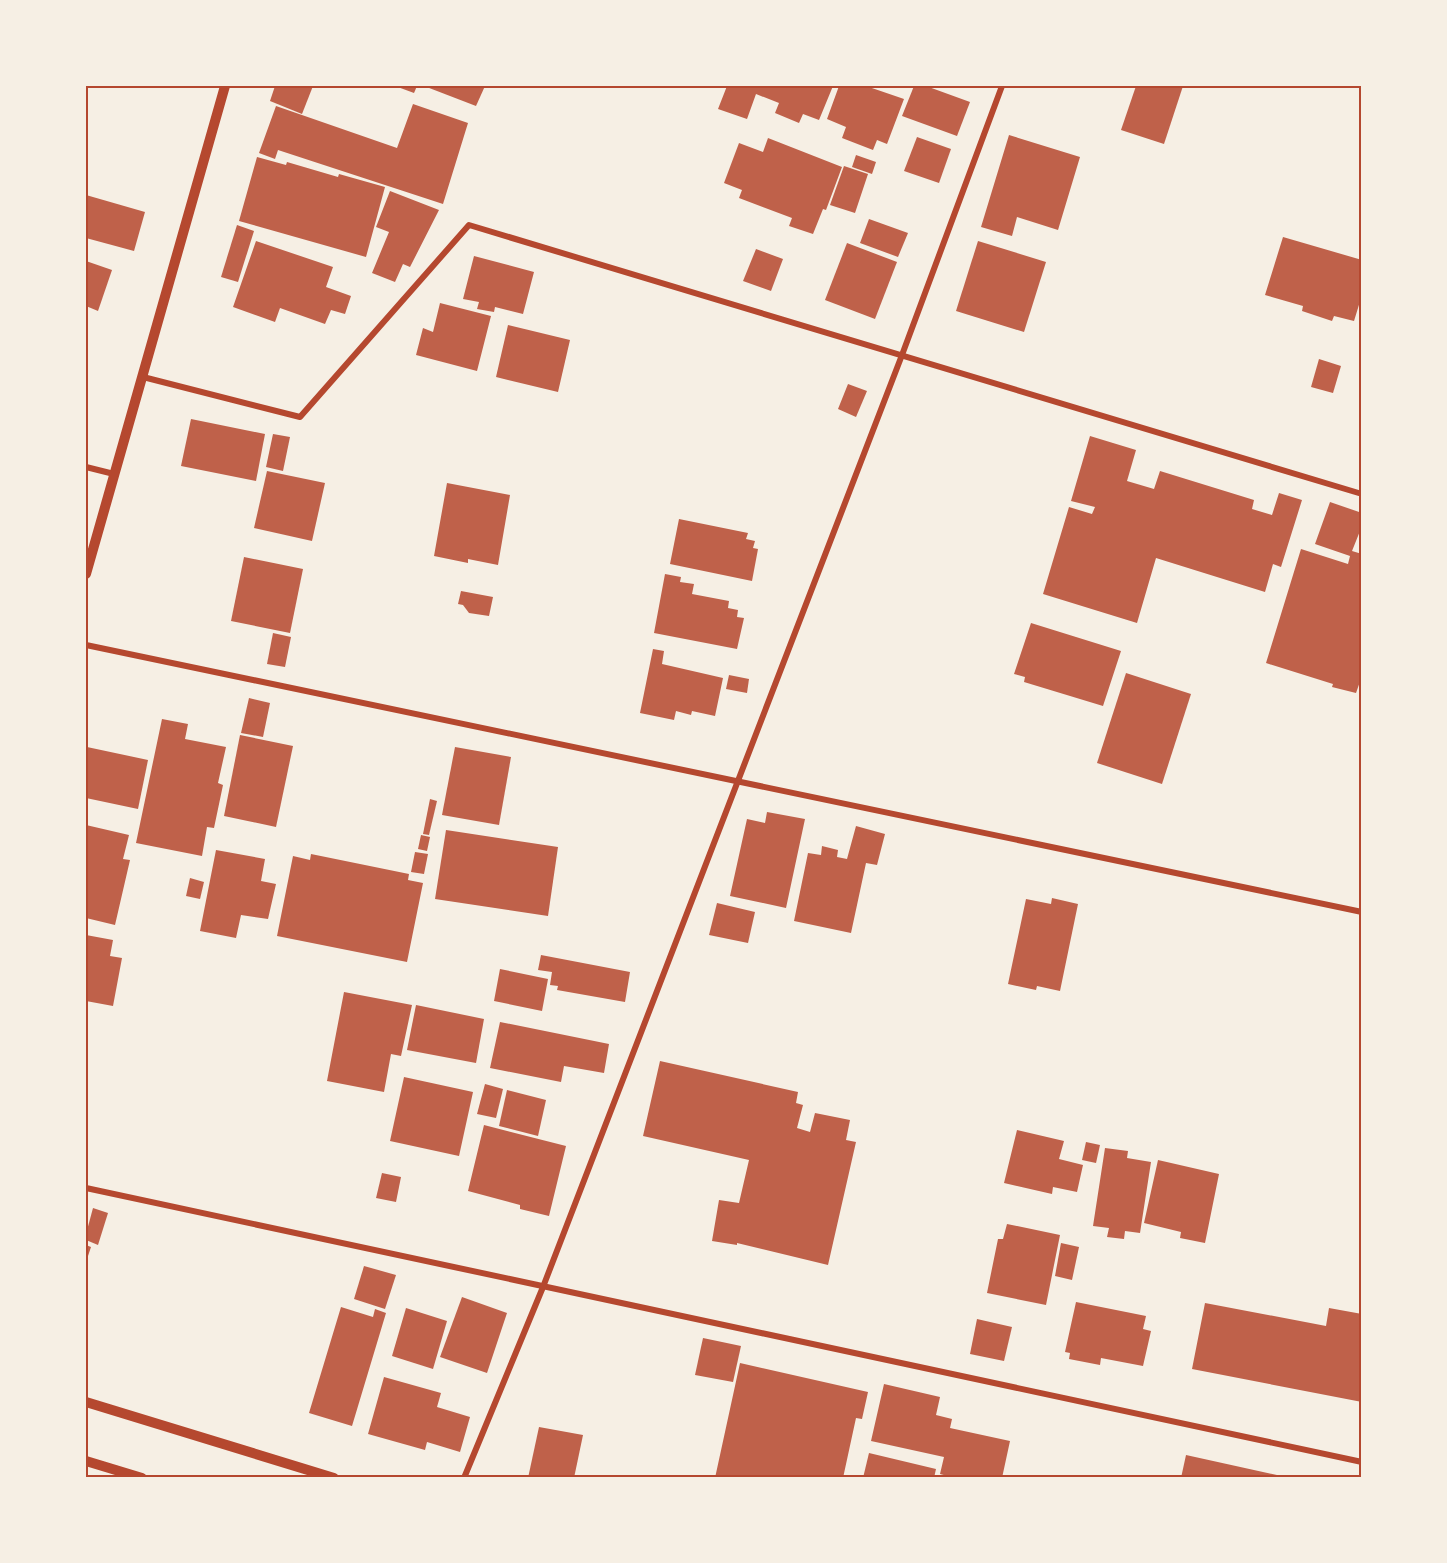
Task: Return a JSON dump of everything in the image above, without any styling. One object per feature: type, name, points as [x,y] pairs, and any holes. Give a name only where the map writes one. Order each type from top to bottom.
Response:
[{"type":"street","points":[[86,574],[225,86]]},
{"type":"street","points":[[464,1478],[543,1287],[902,355],[1002,86]]},
{"type":"street","points":[[143,377],[300,417],[469,225],[1362,494]]},
{"type":"street","points":[[86,467],[114,474]]},
{"type":"street","points":[[86,645],[1362,912]]},
{"type":"street","points":[[86,1188],[1362,1462]]},
{"type":"street","points":[[86,1402],[334,1478]]},
{"type":"street","points":[[86,1461],[142,1478]]},
{"type":"building","points":[[275,86],[313,86],[302,114],[270,101]]},
{"type":"building","points":[[395,86],[417,86],[414,93]]},
{"type":"building","points":[[424,86],[485,86],[476,106]]},
{"type":"building","points":[[727,86],[833,86],[819,120],[803,114],[799,123],[775,113],[779,103],[756,94],[747,119],[718,109]]},
{"type":"building","points":[[839,86],[866,86],[904,99],[887,144],[877,140],[873,150],[842,138],[846,127],[827,119]]},
{"type":"building","points":[[914,86],[926,86],[970,102],[957,136],[902,116]]},
{"type":"building","points":[[1136,86],[1183,86],[1164,144],[1121,130]]},
{"type":"building","points":[[413,104],[468,123],[443,204],[278,150],[275,159],[259,153],[276,106],[397,148]]},
{"type":"building","points":[[1009,135],[1080,157],[1058,230],[1017,217],[1012,236],[981,227]]},
{"type":"building","points":[[917,137],[951,149],[939,183],[904,171]]},
{"type":"building","points":[[768,138],[842,167],[826,210],[823,209],[813,234],[789,226],[792,218],[739,198],[742,190],[724,183],[739,143],[763,152]]},
{"type":"building","points":[[856,155],[876,162],[872,174],[852,167]]},
{"type":"building","points":[[257,157],[286,165],[287,162],[338,177],[339,174],[385,187],[366,257],[239,221]]},
{"type":"building","points":[[844,166],[868,174],[855,213],[830,205]]},
{"type":"building","points":[[390,191],[439,210],[410,267],[403,264],[395,282],[372,273],[389,232],[376,227]]},
{"type":"building","points":[[86,195],[145,212],[134,251],[86,238]]},
{"type":"building","points":[[869,219],[908,233],[898,257],[860,243]]},
{"type":"building","points":[[237,225],[254,231],[238,282],[221,277]]},
{"type":"building","points":[[1283,237],[1362,260],[1362,295],[1354,321],[1334,316],[1332,321],[1302,311],[1303,306],[1265,295]]},
{"type":"building","points":[[256,241],[333,267],[326,287],[351,296],[345,314],[331,310],[325,324],[280,308],[275,322],[233,307]]},
{"type":"building","points":[[978,241],[1046,262],[1024,332],[956,311]]},
{"type":"building","points":[[847,243],[897,262],[875,319],[825,300]]},
{"type":"building","points":[[756,249],[783,259],[771,291],[743,281]]},
{"type":"building","points":[[474,256],[534,272],[523,314],[495,307],[494,312],[477,309],[479,302],[463,299]]},
{"type":"building","points":[[86,261],[112,270],[98,311],[86,306]]},
{"type":"building","points":[[440,303],[491,316],[477,371],[416,355],[423,328],[433,332]]},
{"type":"building","points":[[508,325],[570,340],[558,392],[496,377]]},
{"type":"building","points":[[1319,359],[1341,366],[1333,393],[1311,387]]},
{"type":"building","points":[[848,384],[867,391],[856,417],[838,409]]},
{"type":"building","points":[[191,419],[265,434],[256,481],[181,466]]},
{"type":"building","points":[[273,434],[290,437],[283,471],[266,467]]},
{"type":"building","points":[[1090,436],[1136,450],[1127,481],[1154,489],[1160,471],[1254,500],[1252,509],[1272,515],[1279,493],[1302,500],[1281,567],[1273,564],[1265,592],[1156,558],[1137,623],[1043,594],[1069,507],[1092,514],[1095,507],[1071,501]]},
{"type":"building","points":[[267,471],[325,483],[312,541],[254,528]]},
{"type":"building","points":[[447,483],[510,495],[498,565],[468,559],[468,563],[434,556]]},
{"type":"building","points":[[1330,502],[1362,513],[1362,526],[1352,551],[1362,554],[1362,676],[1356,693],[1332,687],[1333,684],[1266,663],[1301,549],[1348,564],[1350,556],[1315,544]]},
{"type":"building","points":[[679,519],[748,533],[746,539],[755,541],[753,548],[758,549],[752,581],[670,564]]},
{"type":"building","points":[[244,557],[303,569],[290,633],[231,621]]},
{"type":"building","points":[[665,574],[681,577],[680,582],[694,584],[692,594],[729,601],[728,608],[738,610],[737,617],[744,618],[737,649],[654,633]]},
{"type":"building","points":[[461,591],[493,597],[489,616],[469,613],[463,605],[458,604]]},
{"type":"building","points":[[1031,623],[1121,651],[1103,706],[1024,682],[1025,677],[1014,674]]},
{"type":"building","points":[[273,633],[291,637],[285,667],[267,664]]},
{"type":"building","points":[[653,649],[664,651],[662,664],[723,678],[715,716],[692,711],[691,715],[676,711],[674,720],[640,713]]},
{"type":"building","points":[[1126,673],[1191,694],[1162,784],[1097,763]]},
{"type":"building","points":[[729,675],[749,679],[747,693],[726,689]]},
{"type":"building","points":[[249,698],[270,703],[263,737],[241,733]]},
{"type":"building","points":[[162,719],[188,724],[185,739],[226,747],[218,783],[223,785],[214,828],[207,827],[202,856],[136,843]]},
{"type":"building","points":[[240,735],[293,746],[276,827],[224,816]]},
{"type":"building","points":[[87,747],[148,760],[138,809],[86,798]]},
{"type":"building","points":[[455,747],[511,757],[499,825],[442,815]]},
{"type":"building","points":[[430,799],[437,801],[429,835],[423,834]]},
{"type":"building","points":[[767,812],[805,819],[786,908],[730,896],[747,819],[765,823]]},
{"type":"building","points":[[86,825],[129,835],[123,859],[130,860],[115,925],[86,918]]},
{"type":"building","points":[[856,826],[885,834],[877,865],[866,863],[851,933],[794,921],[808,853],[821,855],[822,846],[838,850],[837,857],[847,859]]},
{"type":"building","points":[[446,830],[558,847],[548,916],[435,899]]},
{"type":"building","points":[[421,835],[430,837],[427,851],[418,849]]},
{"type":"building","points":[[216,850],[265,859],[261,881],[276,884],[268,919],[241,915],[236,938],[200,931]]},
{"type":"building","points":[[415,852],[428,854],[424,874],[411,872]]},
{"type":"building","points":[[311,854],[409,874],[408,880],[423,883],[407,962],[277,936],[293,856],[310,860]]},
{"type":"building","points":[[190,878],[204,882],[200,899],[186,896]]},
{"type":"building","points":[[1052,898],[1078,904],[1060,991],[1037,986],[1036,990],[1008,984],[1026,899],[1051,904]]},
{"type":"building","points":[[717,903],[755,912],[748,943],[709,935]]},
{"type":"building","points":[[86,935],[113,940],[110,956],[122,958],[113,1006],[86,1001]]},
{"type":"building","points":[[541,955],[630,972],[625,1002],[557,990],[558,986],[550,985],[552,972],[538,970]]},
{"type":"building","points":[[500,969],[548,979],[542,1011],[494,1001]]},
{"type":"building","points":[[344,992],[412,1005],[401,1056],[391,1054],[384,1092],[327,1081]]},
{"type":"building","points":[[416,1005],[484,1019],[476,1063],[407,1050]]},
{"type":"building","points":[[500,1022],[609,1044],[604,1073],[564,1066],[561,1082],[490,1068]]},
{"type":"building","points":[[660,1061],[798,1092],[796,1103],[803,1105],[797,1128],[810,1132],[815,1113],[850,1120],[846,1140],[856,1142],[828,1265],[737,1243],[737,1245],[712,1241],[719,1200],[739,1203],[749,1160],[643,1136]]},
{"type":"building","points":[[404,1077],[473,1092],[459,1156],[390,1141]]},
{"type":"building","points":[[485,1084],[503,1089],[496,1118],[477,1114]]},
{"type":"building","points":[[507,1090],[546,1100],[538,1136],[499,1126]]},
{"type":"building","points":[[484,1125],[566,1146],[549,1216],[520,1209],[520,1205],[468,1191]]},
{"type":"building","points":[[1017,1130],[1064,1141],[1059,1159],[1083,1165],[1077,1192],[1053,1187],[1052,1194],[1004,1183]]},
{"type":"building","points":[[1086,1142],[1100,1145],[1096,1163],[1082,1160]]},
{"type":"building","points":[[1105,1148],[1128,1151],[1127,1158],[1151,1162],[1140,1233],[1125,1231],[1124,1239],[1107,1237],[1109,1228],[1093,1226]]},
{"type":"building","points":[[1158,1160],[1219,1174],[1205,1243],[1180,1238],[1181,1232],[1144,1223]]},
{"type":"building","points":[[382,1173],[401,1177],[396,1202],[376,1198]]},
{"type":"building","points":[[93,1208],[108,1213],[98,1245],[86,1240]]},
{"type":"building","points":[[1007,1224],[1060,1235],[1046,1305],[987,1293],[998,1239],[1003,1239]]},
{"type":"building","points":[[1061,1243],[1079,1247],[1072,1280],[1055,1276]]},
{"type":"building","points":[[86,1245],[91,1247],[86,1262]]},
{"type":"building","points":[[364,1266],[396,1275],[385,1309],[354,1299]]},
{"type":"building","points":[[462,1297],[507,1313],[487,1373],[440,1357]]},
{"type":"building","points":[[1076,1302],[1146,1316],[1143,1329],[1151,1331],[1143,1366],[1101,1358],[1100,1365],[1069,1359],[1070,1353],[1065,1352]]},
{"type":"building","points":[[1205,1303],[1326,1326],[1329,1308],[1362,1314],[1362,1402],[1192,1369]]},
{"type":"building","points":[[341,1307],[373,1317],[375,1309],[386,1313],[352,1426],[309,1413]]},
{"type":"building","points":[[406,1308],[447,1321],[433,1369],[392,1356]]},
{"type":"building","points":[[977,1319],[1012,1327],[1004,1361],[970,1354]]},
{"type":"building","points":[[703,1338],[741,1346],[733,1382],[695,1375]]},
{"type":"building","points":[[740,1363],[868,1392],[862,1419],[856,1418],[843,1478],[715,1478]]},
{"type":"building","points":[[384,1377],[441,1393],[437,1407],[470,1417],[460,1452],[427,1442],[425,1450],[368,1434]]},
{"type":"building","points":[[884,1384],[940,1397],[936,1415],[952,1419],[950,1428],[1010,1441],[1002,1478],[955,1478],[940,1474],[944,1457],[871,1441]]},
{"type":"building","points":[[539,1427],[583,1435],[574,1478],[528,1478]]},
{"type":"building","points":[[869,1453],[936,1469],[934,1478],[863,1478]]},
{"type":"building","points":[[1186,1455],[1286,1477],[1286,1478],[1181,1478]]}]
